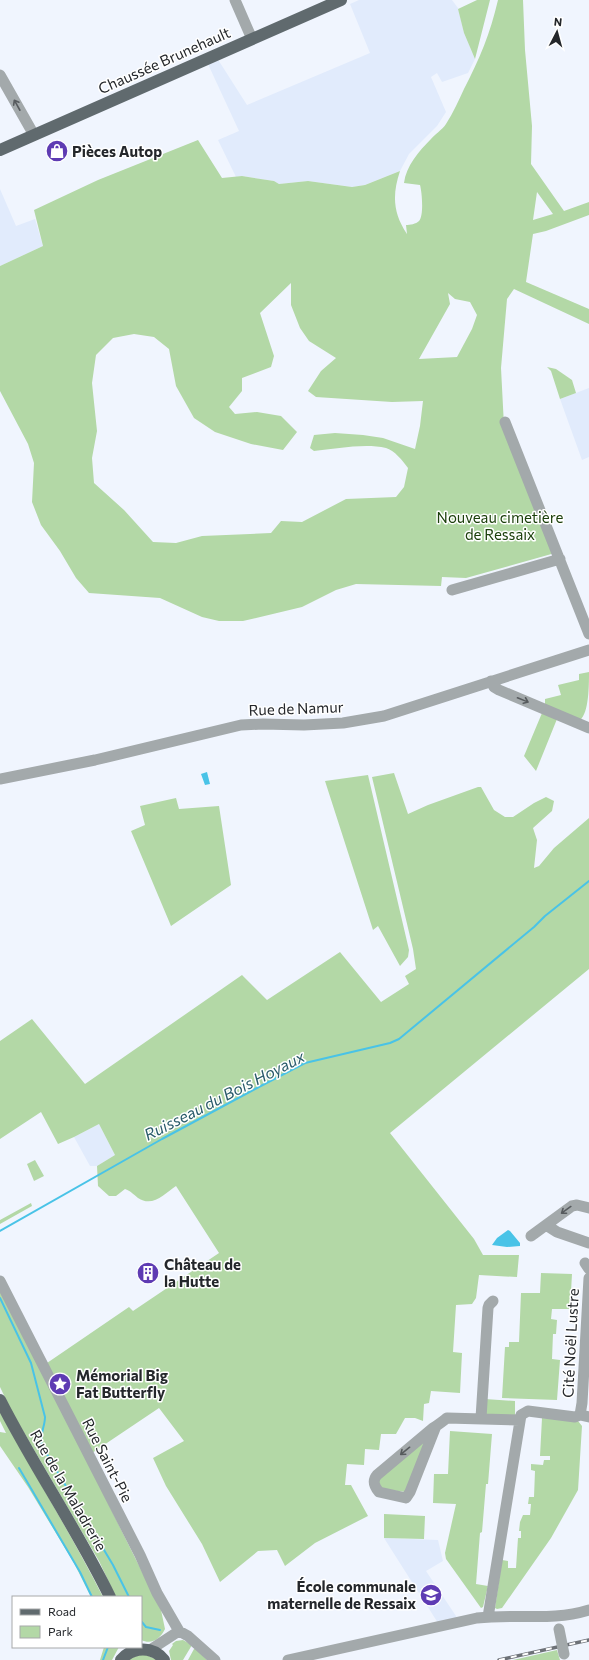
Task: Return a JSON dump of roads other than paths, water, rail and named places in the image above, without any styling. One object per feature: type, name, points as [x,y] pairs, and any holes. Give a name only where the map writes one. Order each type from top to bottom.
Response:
[{"type":"main road","name":"Chaussée Brunehault","points":[[0,150],[341,0]]},
{"type":"main road","name":"Rue de la Maladrerie","points":[[0,1400],[34,1462],[80,1539],[109,1596]]},
{"type":"main road","points":[[124,1654],[145,1648],[155,1652],[164,1659]]},
{"type":"street","points":[[235,0],[252,39]]},
{"type":"street","points":[[0,75],[34,135]]},
{"type":"street","points":[[505,422],[589,634]]},
{"type":"street","points":[[452,590],[560,559]]},
{"type":"street","name":"Rue de Namur","points":[[0,779],[95,760],[241,725],[304,725],[343,723],[369,719],[397,712],[589,650]]},
{"type":"street","points":[[491,681],[494,687],[499,690],[589,728]]},
{"type":"street","points":[[531,1236],[572,1206],[577,1204],[589,1208]]},
{"type":"street","points":[[546,1225],[557,1232],[589,1243]]},
{"type":"street","name":"Cité Noël Lustre","points":[[520,1420],[521,1414],[528,1410],[575,1417],[584,1416],[582,1403],[589,1278]]},
{"type":"street","name":"Rue Saint-Pie","points":[[0,1281],[140,1555],[157,1593],[179,1631]]},
{"type":"street","points":[[481,1418],[488,1308],[493,1301]]},
{"type":"street","points":[[436,1426],[407,1496],[404,1498],[379,1492],[374,1485],[374,1479],[377,1474],[436,1426],[447,1418],[520,1420],[488,1617]]},
{"type":"street","points":[[288,1660],[460,1621],[488,1617],[556,1617],[589,1610]]},
{"type":"street","points":[[556,1617],[566,1657]]},
{"type":"street","points":[[145,1648],[167,1640],[179,1631],[188,1636],[215,1660]]},
{"type":"street","points":[[164,1659],[167,1640]]},
{"type":"water","points":[[207,772],[210,784],[205,785],[201,774]]},
{"type":"water","points":[[508,1230],[520,1243],[520,1246],[507,1247],[492,1245],[497,1238]]},
{"type":"waterway","name":"Ruisseau du Bois Hoyaux","points":[[0,1231],[162,1139],[305,1063],[390,1043],[399,1039],[534,927],[545,916],[589,881]]},
{"type":"waterway","points":[[0,1298],[31,1363],[45,1417],[41,1438],[42,1446],[113,1565],[128,1596]]},
{"type":"waterway","points":[[19,1468],[80,1572],[92,1596]]},
{"type":"waterway","points":[[142,1622],[146,1627],[160,1630]]},
{"type":"waterway","points":[[103,1660],[108,1648]]},
{"type":"railway","points":[[499,1660],[589,1640]]},
{"type":"place","name":"Pièces Autop","points":[[57,151]]},
{"type":"place","name":"Château de la Hutte","points":[[148,1273]]},
{"type":"place","name":"Mémorial Big Fat Butterfly","points":[[60,1384]]},
{"type":"place","name":"École communale maternelle de Ressaix","points":[[431,1595]]},
{"type":"park label","name":"Nouveau cimetière de Ressaix","points":[[500,526]]}]
